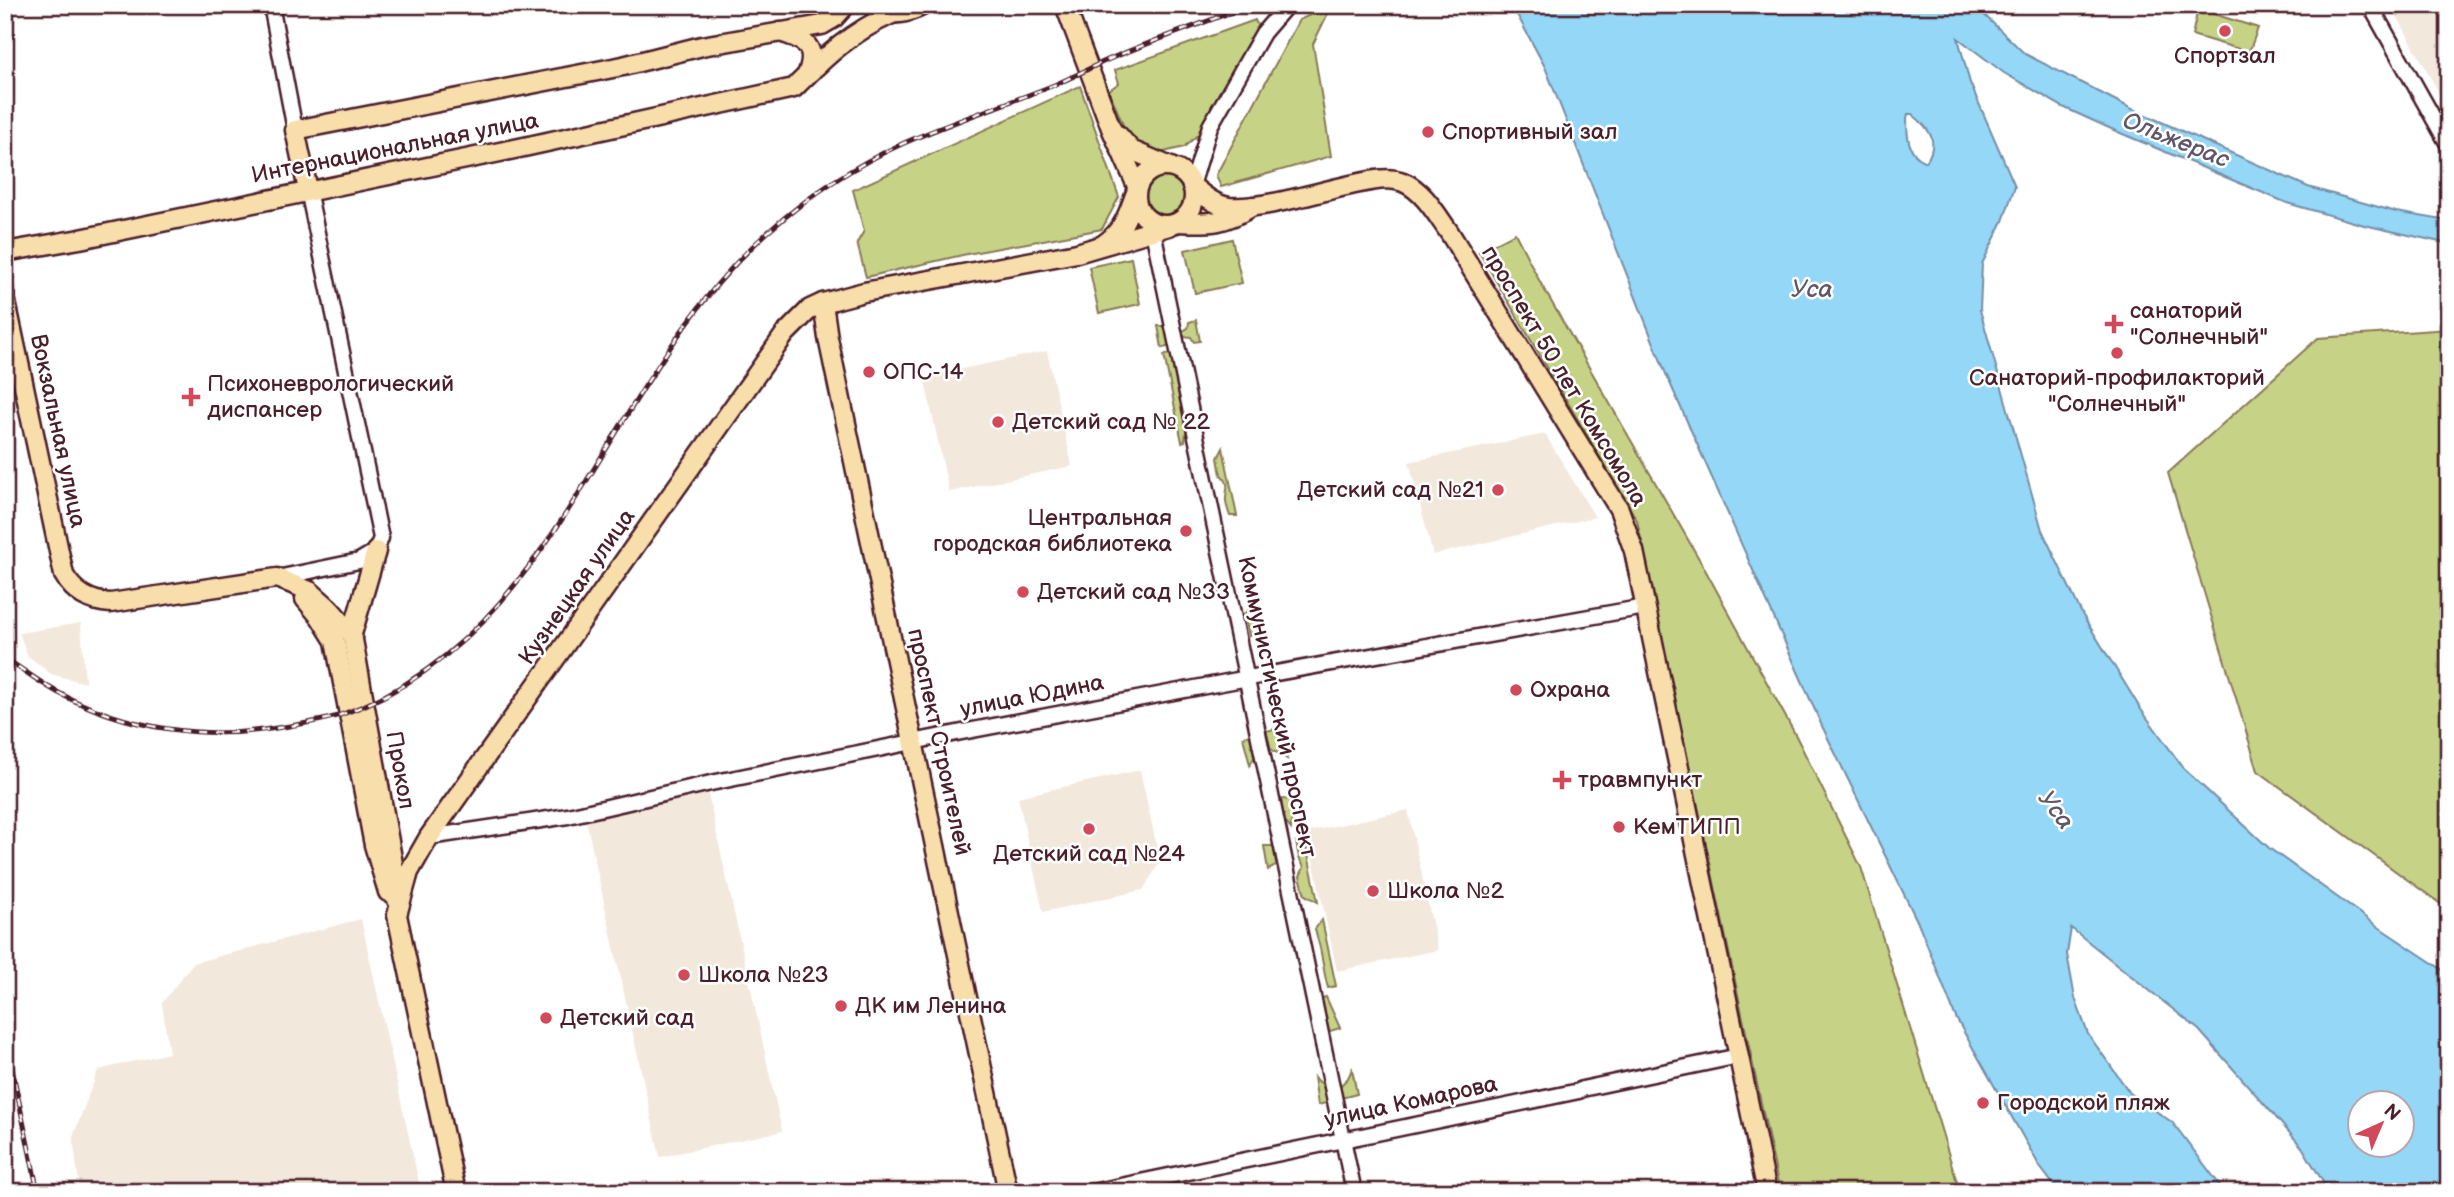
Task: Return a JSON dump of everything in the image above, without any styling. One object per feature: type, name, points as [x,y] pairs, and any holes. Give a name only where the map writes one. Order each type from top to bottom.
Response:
[{"type":"main road","name":"Интернациональная улица","points":[[295,130],[822,24],[834,18],[846,5]]},
{"type":"main road","points":[[871,5],[892,14],[903,14],[924,5]]},
{"type":"main road","points":[[1050,5],[1076,32]]},
{"type":"main road","points":[[1065,5],[1136,190],[1136,202],[1144,218],[1160,226],[1230,220],[1253,206]]},
{"type":"main road","points":[[801,81],[863,27],[892,14]]},
{"type":"main road","points":[[780,32],[806,42],[811,51],[811,63],[801,81]]},
{"type":"main road","name":"Интернациональная улица","points":[[5,252],[91,237],[524,147],[801,81]]},
{"type":"main road","points":[[1111,128],[1131,150],[1185,175],[1192,186],[1194,194],[1191,210],[1167,226]]},
{"type":"main road","points":[[295,130],[308,190]]},
{"type":"main road","points":[[1098,248],[1114,237],[1126,221],[1136,190],[1147,172],[1164,167],[1173,168]]},
{"type":"main road","name":"проспект 50 лет Комсомола","points":[[1253,206],[1376,179],[1402,181],[1427,201],[1619,509],[1634,551],[1767,1192]]},
{"type":"main road","points":[[1192,186],[1212,201],[1227,207],[1253,206]]},
{"type":"main road","name":"Кузнецкая улица","points":[[456,1192],[397,915],[409,872],[428,839],[785,334],[810,309],[823,303],[864,292],[1098,248],[1167,226]]},
{"type":"main road","name":"Вокзальная улица","points":[[5,297],[64,575],[76,591],[85,597],[111,603],[277,578]]},
{"type":"main road","name":"проспект Строителей","points":[[823,303],[828,338],[1008,1192]]},
{"type":"main road","points":[[352,634],[376,551]]},
{"type":"main road","points":[[277,578],[310,591],[352,634]]},
{"type":"main road","points":[[277,578],[302,596],[335,640],[374,845],[397,915]]},
{"type":"main road","name":"Прокол","points":[[352,634],[395,875],[397,915]]},
{"type":"main road","points":[[388,846],[402,853],[414,851],[428,839]]},
{"type":"street","points":[[271,5],[295,130]]},
{"type":"street","points":[[1192,186],[1210,126],[1263,33],[1287,5]]},
{"type":"street","points":[[2370,5],[2449,146]]},
{"type":"street","points":[[277,578],[359,561],[376,551],[381,538],[308,190]]},
{"type":"street","name":"Коммунистический проспект","points":[[1167,226],[1248,678],[1354,1192]]},
{"type":"street","name":"улица Юдина","points":[[428,839],[568,816],[711,783],[1248,678],[1645,607]]},
{"type":"street","name":"улица Комарова","points":[[1092,1192],[1738,1056]]},
{"type":"shaded area","points":[[2391,5],[2449,5],[2449,111]]},
{"type":"shaded area","name":"Детский сад № 22","points":[[1047,351],[1072,466],[949,492],[924,377]]},
{"type":"shaded area","name":"Детский сад №21","points":[[1545,434],[1595,517],[1433,555],[1409,462]]},
{"type":"shaded area","points":[[81,623],[85,683],[51,674],[28,656],[19,633]]},
{"type":"shaded area","name":"Детский сад №24","points":[[1140,770],[1160,862],[1143,890],[1043,912],[1018,797]]},
{"type":"shaded area","name":"Школа №23","points":[[708,794],[782,1131],[660,1157],[586,820]]},
{"type":"shaded area","name":"Школа №2","points":[[1408,810],[1438,950],[1337,971],[1307,832]]},
{"type":"shaded area","points":[[361,919],[421,1192],[80,1192],[73,1137],[98,1070],[169,1053],[162,1003],[193,963]]},
{"type":"green space","points":[[1332,5],[1313,44],[1331,156],[1221,187],[1216,175],[1299,20]]},
{"type":"green space","name":"Спортзал","points":[[2198,9],[2258,28],[2249,52],[2192,35]]},
{"type":"green space","points":[[1255,20],[1259,29],[1202,131],[1184,147],[1160,153],[1130,142],[1109,90],[1119,83],[1115,70]]},
{"type":"green space","points":[[1080,86],[1119,197],[1102,229],[967,254],[866,277],[857,243],[864,231],[853,190]]},
{"type":"green space","points":[[1166,175],[1181,181],[1187,196],[1181,211],[1166,217],[1151,211],[1145,196],[1151,181]]},
{"type":"green space","points":[[1515,233],[1795,734],[1861,867],[1957,1182],[1949,1192],[1780,1192],[1637,520],[1479,252]]},
{"type":"green space","points":[[1232,239],[1242,283],[1195,293],[1185,250]]},
{"type":"green space","points":[[1131,258],[1140,304],[1099,313],[1089,267]]},
{"type":"green space","points":[[1196,320],[1200,341],[1194,342],[1191,337],[1184,336],[1170,340],[1167,347],[1162,348],[1158,326],[1165,326],[1168,331],[1179,333],[1188,328],[1189,322]]},
{"type":"green space","points":[[2449,329],[2449,910],[2258,771],[2168,473],[2318,338]]},
{"type":"green space","points":[[1174,354],[1189,429],[1185,441],[1182,442],[1164,355]]},
{"type":"green space","points":[[1223,448],[1237,516],[1230,516],[1226,504],[1227,485],[1221,475],[1218,458]]},
{"type":"green space","points":[[1255,596],[1260,626],[1249,636],[1244,614],[1251,607]]},
{"type":"green space","points":[[1280,728],[1287,759],[1271,749],[1266,731]]},
{"type":"green space","points":[[1257,733],[1257,753],[1250,765],[1243,737]]},
{"type":"green space","points":[[1281,799],[1293,800],[1291,829],[1284,820]]},
{"type":"green space","points":[[1296,842],[1306,845],[1318,902],[1305,895],[1300,876],[1304,867]]},
{"type":"green space","points":[[1264,846],[1274,846],[1276,866],[1268,870]]},
{"type":"green space","points":[[1322,920],[1336,986],[1328,988],[1315,929]]},
{"type":"green space","points":[[1326,997],[1340,1028],[1327,1032],[1318,999]]},
{"type":"green space","points":[[1352,1069],[1357,1094],[1341,1098],[1340,1086]]},
{"type":"green space","points":[[1314,1077],[1322,1084],[1331,1086],[1334,1101],[1318,1105]]},
{"type":"water","name":"Уса","points":[[1512,5],[1974,5],[2025,54],[2130,108],[2308,187],[2396,212],[2449,221],[2449,244],[2364,225],[2287,203],[2063,107],[2004,73],[1958,38],[1970,83],[2015,186],[2003,221],[1982,264],[1980,310],[2042,530],[2082,614],[2140,708],[2184,769],[2269,848],[2449,974],[2449,1192],[2329,1192],[2302,1147],[2199,1030],[2071,928],[2067,954],[2075,998],[2088,1034],[2130,1093],[2173,1123],[2225,1192],[2059,1192],[2040,1167],[1956,1018],[1920,927],[1822,726],[1666,374],[1545,67]],"holes":[[[1908,114],[1912,114],[1923,124],[1932,141],[1926,162],[1915,154],[1909,143]]]},
{"type":"railway","points":[[5,658],[50,688],[83,705],[138,723],[196,732],[254,731],[328,719],[417,677],[478,626],[530,565],[664,356],[712,290],[783,219],[850,172],[904,143],[1250,5]]},
{"type":"railway","points":[[5,1035],[38,1192]]},
{"type":"place","name":"Спортзал","points":[[2225,31]]},
{"type":"place","name":"Спортивный зал","points":[[1428,132]]},
{"type":"place","name":"санаторий \"Солнечный\"","points":[[2114,324]]},
{"type":"place","name":"Санаторий-профилакторий \"Солнечный\"","points":[[2117,353]]},
{"type":"place","name":"ОПС-14","points":[[869,372]]},
{"type":"place","name":"Психоневрологический диспансер","points":[[191,397]]},
{"type":"place","name":"Детский сад № 22","points":[[998,422]]},
{"type":"place","name":"Детский сад №21","points":[[1498,490]]},
{"type":"place","name":"Центральная городская библиотека","points":[[1186,531]]},
{"type":"place","name":"Детский сад №33","points":[[1023,592]]},
{"type":"place","name":"Охрана","points":[[1516,690]]},
{"type":"place","name":"травмпункт","points":[[1562,780]]},
{"type":"place","name":"КемТИПП","points":[[1619,827]]},
{"type":"place","name":"Детский сад №24","points":[[1089,829]]},
{"type":"place","name":"Школа №2","points":[[1373,891]]},
{"type":"place","name":"Школа №23","points":[[684,975]]},
{"type":"place","name":"ДК им Ленина","points":[[841,1006]]},
{"type":"place","name":"Детский сад","points":[[546,1018]]},
{"type":"place","name":"Городской пляж","points":[[1983,1103]]},
{"type":"water label","name":"Ольжерас","points":[[2176,140]]}]
